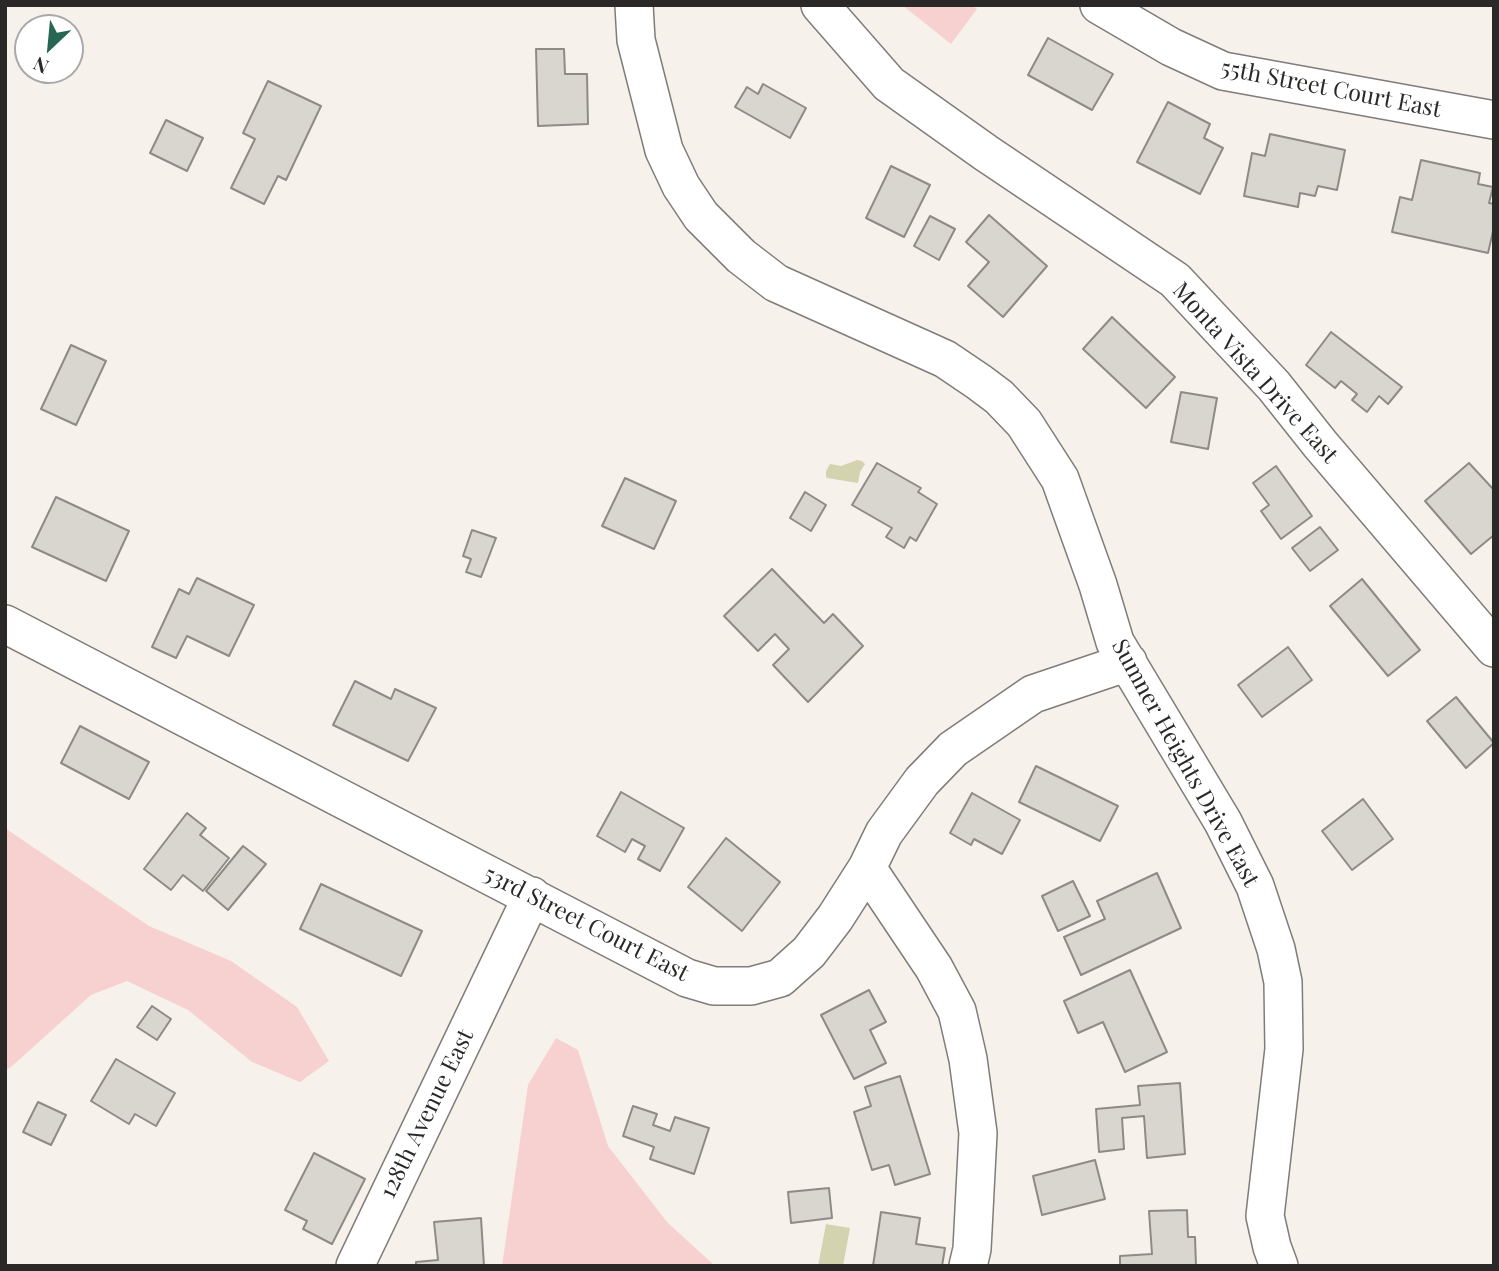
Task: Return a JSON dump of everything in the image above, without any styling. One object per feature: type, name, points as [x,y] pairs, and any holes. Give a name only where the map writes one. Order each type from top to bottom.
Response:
[{"type":"street","name":"Sumner Heights Drive East","points":[[634,5],[636,40],[664,150],[681,186],[701,216],[741,256],[776,283],[945,359],[999,397],[1042,448],[1060,479],[1098,585],[1115,642],[1223,822],[1255,886],[1276,948],[1283,982],[1284,1049],[1265,1216],[1279,1266]]},
{"type":"street","name":"Monta Vista Drive East","points":[[820,5],[889,83],[946,126],[1175,280],[1273,386],[1494,648]]},
{"type":"street","name":"55th Street Court East","points":[[1099,5],[1171,47],[1223,71],[1494,120]]},
{"type":"street","name":"53rd Street Court East","points":[[5,624],[532,895],[687,978],[714,986],[751,986],[780,978],[809,952],[867,868],[884,833],[922,781],[953,749],[984,725],[1033,694],[1128,662]]},
{"type":"street","points":[[867,868],[934,968],[957,1010],[972,1083],[978,1133],[972,1249],[968,1266]]},
{"type":"street","name":"128th Avenue East","points":[[355,1266],[532,895]]},
{"type":"shaded area","points":[[902,5],[972,5],[977,9],[951,44]]},
{"type":"shaded area","points":[[857,460],[865,464],[858,483],[827,478],[826,471],[830,464],[841,466]]},
{"type":"shaded area","points":[[5,828],[149,926],[231,961],[297,1007],[329,1061],[300,1082],[252,1062],[188,1010],[127,981],[91,995],[5,1070]]},
{"type":"shaded area","points":[[556,1038],[578,1050],[608,1146],[667,1222],[715,1266],[502,1266],[528,1085]]},
{"type":"shaded area","points":[[826,1224],[850,1228],[843,1266],[818,1266]]},
{"type":"building","points":[[1048,38],[1113,74],[1092,110],[1028,75]]},
{"type":"building","points":[[536,49],[564,49],[565,74],[587,74],[588,124],[538,126]]},
{"type":"building","points":[[268,81],[321,106],[286,180],[278,176],[264,204],[231,188],[255,139],[243,133]]},
{"type":"building","points":[[763,84],[806,108],[790,138],[735,107],[747,87],[758,94]]},
{"type":"building","points":[[1168,102],[1210,124],[1204,138],[1223,148],[1200,194],[1137,162]]},
{"type":"building","points":[[166,120],[203,138],[187,171],[150,153]]},
{"type":"building","points":[[1270,134],[1345,150],[1337,190],[1318,186],[1315,196],[1300,193],[1298,207],[1244,196],[1252,153],[1265,156]]},
{"type":"building","points":[[1421,160],[1480,173],[1478,184],[1493,187],[1489,203],[1494,204],[1494,227],[1488,253],[1392,232],[1400,197],[1412,200]]},
{"type":"building","points":[[891,166],[930,185],[904,237],[866,218]]},
{"type":"building","points":[[989,215],[1047,266],[1003,317],[968,286],[989,262],[966,242]]},
{"type":"building","points":[[930,216],[955,229],[939,260],[914,246]]},
{"type":"building","points":[[1112,317],[1175,377],[1146,408],[1083,349]]},
{"type":"building","points":[[1331,332],[1402,387],[1388,404],[1379,396],[1367,412],[1352,400],[1357,394],[1341,381],[1335,388],[1306,365]]},
{"type":"building","points":[[71,345],[106,361],[76,425],[41,409]]},
{"type":"building","points":[[1181,392],[1217,398],[1208,449],[1171,442]]},
{"type":"building","points":[[877,463],[921,488],[918,492],[937,504],[916,541],[910,537],[904,548],[886,537],[892,528],[852,505]]},
{"type":"building","points":[[1469,463],[1494,490],[1494,535],[1471,554],[1425,501]]},
{"type":"building","points":[[1276,466],[1312,516],[1281,539],[1261,511],[1269,505],[1253,483]]},
{"type":"building","points":[[625,478],[676,501],[654,549],[602,526]]},
{"type":"building","points":[[805,492],[826,505],[811,531],[790,518]]},
{"type":"building","points":[[56,497],[129,531],[106,581],[32,547]]},
{"type":"building","points":[[1320,527],[1338,550],[1310,571],[1292,548]]},
{"type":"building","points":[[472,530],[496,538],[481,577],[466,572],[471,559],[463,556]]},
{"type":"building","points":[[772,569],[824,623],[833,614],[863,646],[808,702],[773,665],[789,649],[775,634],[758,651],[724,616]]},
{"type":"building","points":[[197,578],[254,605],[229,656],[187,636],[176,658],[152,647],[179,589],[189,594]]},
{"type":"building","points":[[1362,579],[1420,650],[1388,676],[1330,606]]},
{"type":"building","points":[[1288,647],[1312,680],[1262,717],[1238,685]]},
{"type":"building","points":[[355,681],[391,699],[395,689],[436,708],[408,761],[333,725]]},
{"type":"building","points":[[1456,697],[1494,743],[1466,768],[1427,721]]},
{"type":"building","points":[[80,726],[149,762],[129,799],[61,763]]},
{"type":"building","points":[[1036,766],[1118,806],[1100,841],[1019,802]]},
{"type":"building","points":[[621,792],[684,828],[660,871],[638,859],[645,846],[632,839],[625,852],[597,836]]},
{"type":"building","points":[[972,793],[1020,820],[1002,854],[974,839],[971,845],[950,833]]},
{"type":"building","points":[[1363,799],[1393,839],[1352,870],[1322,831]]},
{"type":"building","points":[[187,813],[206,828],[200,835],[229,858],[203,891],[183,875],[171,890],[144,869]]},
{"type":"building","points":[[726,838],[780,882],[742,931],[688,887]]},
{"type":"building","points":[[243,846],[266,864],[228,910],[206,891]]},
{"type":"building","points":[[1157,873],[1181,928],[1081,975],[1064,937],[1105,919],[1097,901]]},
{"type":"building","points":[[1073,881],[1090,916],[1058,931],[1042,896]]},
{"type":"building","points":[[321,884],[422,931],[401,976],[300,929]]},
{"type":"building","points":[[1130,970],[1167,1052],[1125,1072],[1103,1022],[1078,1033],[1064,1001]]},
{"type":"building","points":[[869,990],[886,1022],[870,1030],[886,1063],[854,1079],[821,1015]]},
{"type":"building","points":[[152,1006],[171,1019],[157,1040],[137,1027]]},
{"type":"building","points":[[116,1059],[175,1093],[156,1126],[135,1114],[129,1124],[91,1101]]},
{"type":"building","points":[[900,1076],[930,1174],[895,1185],[889,1165],[872,1170],[854,1112],[871,1106],[865,1087]]},
{"type":"building","points":[[1180,1083],[1185,1154],[1147,1158],[1144,1116],[1122,1118],[1124,1149],[1099,1152],[1096,1109],[1140,1105],[1138,1086]]},
{"type":"building","points":[[38,1102],[66,1115],[51,1145],[23,1132]]},
{"type":"building","points":[[633,1106],[657,1114],[653,1125],[670,1131],[675,1117],[709,1128],[694,1174],[650,1159],[654,1147],[623,1136]]},
{"type":"building","points":[[314,1153],[365,1179],[332,1244],[303,1229],[307,1221],[285,1210]]},
{"type":"building","points":[[1095,1160],[1105,1199],[1042,1215],[1033,1176]]},
{"type":"building","points":[[829,1188],[832,1218],[791,1223],[788,1192]]},
{"type":"building","points":[[1187,1210],[1188,1237],[1195,1237],[1196,1266],[1120,1266],[1120,1256],[1152,1254],[1149,1211]]},
{"type":"building","points":[[881,1212],[920,1218],[916,1244],[945,1248],[942,1266],[873,1266]]},
{"type":"building","points":[[481,1218],[484,1266],[416,1266],[416,1262],[438,1260],[434,1222]]}]
